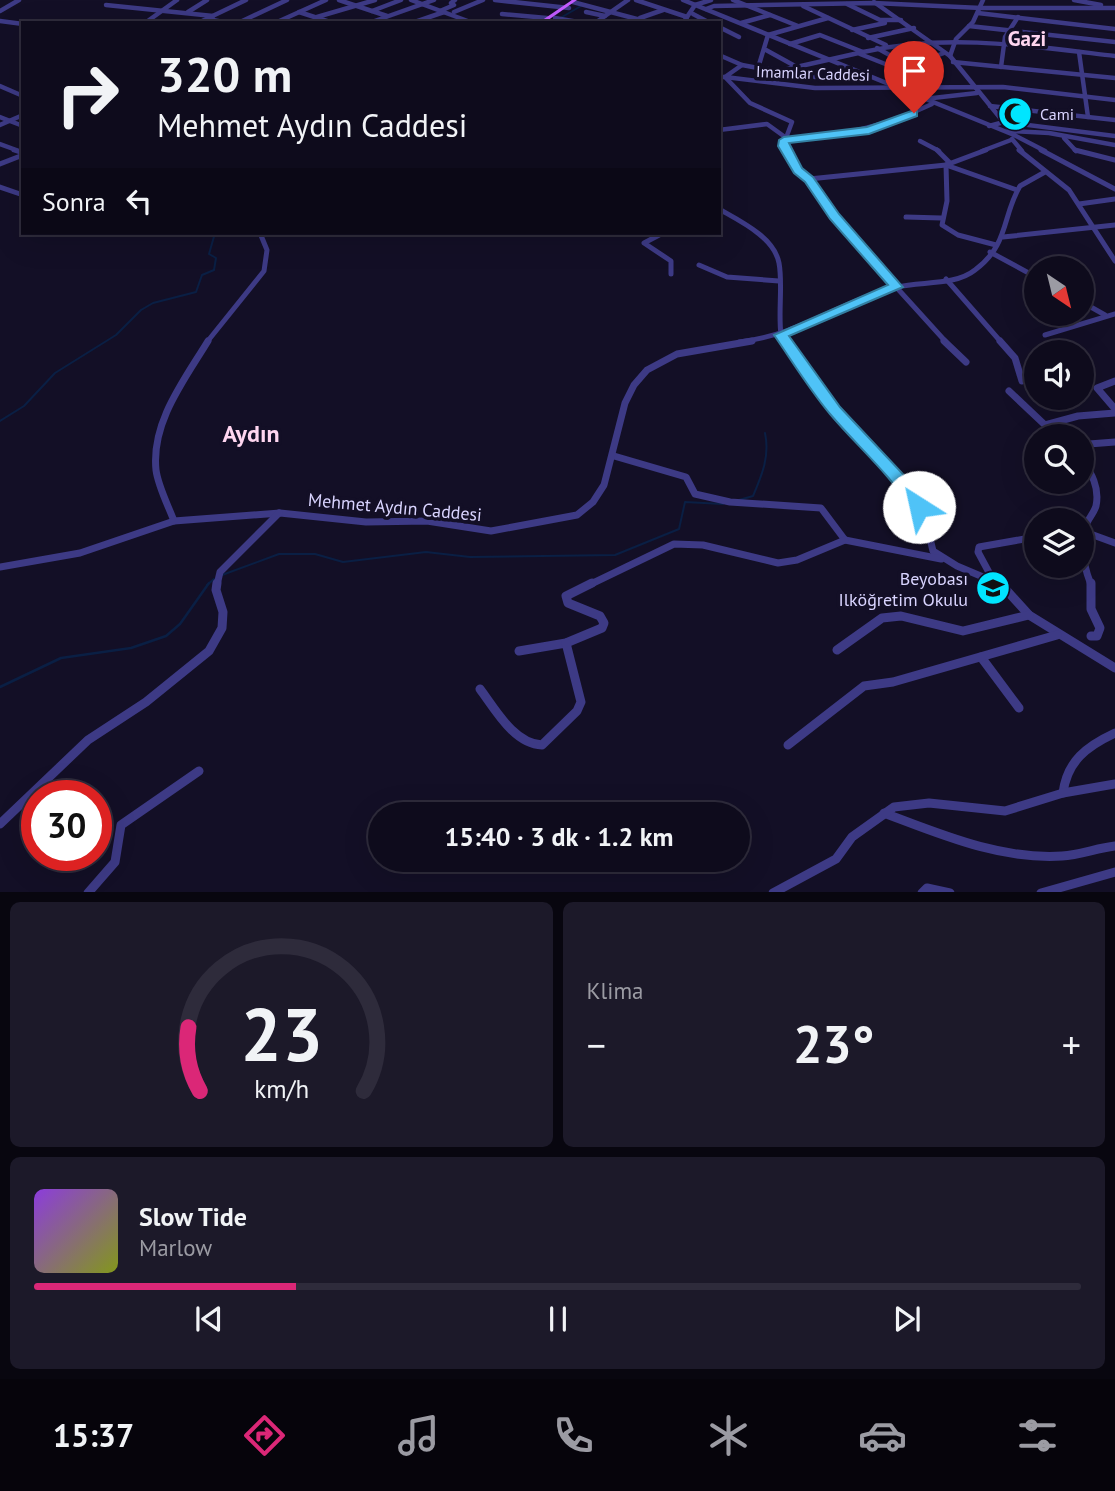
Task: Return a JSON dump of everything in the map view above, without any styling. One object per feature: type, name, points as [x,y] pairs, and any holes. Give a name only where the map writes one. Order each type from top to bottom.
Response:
[{"type":"main road","points":[[547,20],[577,1]]},
{"type":"main road","points":[[547,20],[558,18],[566,8]]},
{"type":"street","points":[[0,11],[19,0]]},
{"type":"street","points":[[113,0],[107,5],[213,16]]},
{"type":"street","points":[[170,0],[176,0]]},
{"type":"street","points":[[148,21],[176,0]]},
{"type":"street","points":[[188,12],[207,0]]},
{"type":"street","points":[[202,21],[246,0]]},
{"type":"street","points":[[242,21],[287,0]]},
{"type":"street","points":[[279,21],[326,0]]},
{"type":"street","points":[[339,0],[387,16]]},
{"type":"street","points":[[317,18],[376,0]]},
{"type":"street","points":[[372,11],[401,0]]},
{"type":"street","points":[[411,0],[468,21]]},
{"type":"street","points":[[374,21],[434,0]]},
{"type":"street","points":[[417,21],[442,12],[454,5],[452,3],[455,0]]},
{"type":"street","points":[[453,12],[483,0]]},
{"type":"street","points":[[495,0],[566,8]]},
{"type":"street","points":[[598,21],[628,0]]},
{"type":"street","points":[[636,0],[705,21]]},
{"type":"street","points":[[643,3],[650,0]]},
{"type":"street","points":[[683,0],[1012,135],[1115,188]]},
{"type":"street","points":[[685,21],[697,5],[711,0]]},
{"type":"street","points":[[733,0],[798,26]]},
{"type":"street","points":[[783,0],[886,45]]},
{"type":"street","points":[[824,0],[835,3]]},
{"type":"street","points":[[908,3],[931,0],[938,5]]},
{"type":"street","points":[[877,48],[909,66],[947,54],[980,10],[983,0]]},
{"type":"street","points":[[1074,0],[1114,8]]},
{"type":"street","points":[[1105,6],[1113,0]]},
{"type":"street","points":[[577,1],[647,21]]},
{"type":"street","points":[[697,5],[872,1],[908,3],[1115,29]]},
{"type":"street","points":[[872,1],[914,28],[947,54],[976,93],[1004,122],[1045,173],[1066,186],[1115,261]]},
{"type":"street","points":[[1024,8],[1026,1]]},
{"type":"street","points":[[845,3],[867,15],[889,22]]},
{"type":"street","points":[[690,15],[714,6]]},
{"type":"street","points":[[1076,8],[1077,24]]},
{"type":"street","points":[[980,10],[1114,8]]},
{"type":"street","points":[[1114,8],[1115,14]]},
{"type":"street","points":[[640,18],[664,9]]},
{"type":"street","points":[[299,12],[327,21]]},
{"type":"street","points":[[586,12],[605,16]]},
{"type":"street","points":[[502,14],[547,20]]},
{"type":"street","points":[[740,23],[770,14]]},
{"type":"street","points":[[1001,67],[1003,44],[1018,17]]},
{"type":"street","points":[[452,21],[460,18]]},
{"type":"street","points":[[558,18],[574,21]]},
{"type":"street","points":[[768,35],[828,18]]},
{"type":"street","points":[[207,19],[218,21]]},
{"type":"street","points":[[851,30],[902,20]]},
{"type":"street","points":[[0,21],[21,24]]},
{"type":"street","points":[[0,28],[11,23]]},
{"type":"street","points":[[1067,23],[1069,51]]},
{"type":"street","points":[[1083,25],[1086,53]]},
{"type":"street","points":[[969,26],[1115,42]]},
{"type":"street","points":[[721,28],[739,37]]},
{"type":"street","points":[[868,38],[914,28]]},
{"type":"street","name":"Imamlar Caddesi","points":[[722,77],[742,65],[758,68],[766,50],[768,35]]},
{"type":"street","points":[[789,44],[820,35],[908,73]]},
{"type":"street","points":[[758,68],[773,71],[829,61],[886,45],[956,39],[1115,56]]},
{"type":"street","points":[[766,50],[815,77]]},
{"type":"street","points":[[1079,52],[1088,117]]},
{"type":"street","points":[[721,56],[742,65]]},
{"type":"street","points":[[953,62],[1115,78]]},
{"type":"street","points":[[909,66],[909,85]]},
{"type":"street","points":[[722,77],[750,103],[792,122],[793,126],[784,138]]},
{"type":"street","name":"Imamlar Caddesi","points":[[722,77],[764,86],[870,89],[909,85],[971,86],[1115,100]]},
{"type":"street","points":[[0,86],[21,95]]},
{"type":"street","points":[[923,100],[976,93]]},
{"type":"street","points":[[784,138],[869,130],[895,123],[932,104]]},
{"type":"street","points":[[989,106],[1115,120]]},
{"type":"street","points":[[0,125],[21,116]]},
{"type":"street","points":[[0,117],[21,124]]},
{"type":"street","points":[[989,126],[1004,122],[1115,136]]},
{"type":"street","points":[[721,130],[767,124],[784,138],[786,152],[798,170],[809,179],[834,216],[966,362]]},
{"type":"street","points":[[809,179],[948,164],[1012,135],[1115,145]]},
{"type":"street","points":[[1064,138],[1077,152],[1115,160]]},
{"type":"street","points":[[920,141],[935,147],[948,164],[1017,190],[1045,173]]},
{"type":"street","points":[[0,144],[21,153]]},
{"type":"street","points":[[0,164],[21,155]]},
{"type":"street","points":[[948,164],[947,201],[941,218],[946,230],[996,245]]},
{"type":"street","points":[[0,187],[21,194]]},
{"type":"street","name":"Mehmet Aydın Caddesi","points":[[0,567],[80,553],[114,539],[174,521],[279,513],[366,522],[427,521],[474,530],[511,528],[577,515],[586,510],[600,491],[614,456],[623,412],[630,394],[646,371],[684,353],[781,335],[896,287],[971,273],[1003,237],[1017,190]]},
{"type":"street","points":[[1079,204],[1115,200]]},
{"type":"street","points":[[721,211],[766,239],[779,263],[778,311],[781,335],[835,410],[911,493],[927,522],[933,551],[942,559]]},
{"type":"street","points":[[906,216],[941,218]]},
{"type":"street","points":[[1003,237],[1090,225],[1115,225]]},
{"type":"street","points":[[174,521],[156,471],[157,438],[172,400],[216,328],[264,271],[267,250],[261,235]]},
{"type":"street","points":[[659,235],[644,243],[671,261],[671,274]]},
{"type":"street","points":[[990,252],[1024,270]]},
{"type":"street","points":[[699,265],[727,277],[779,281]]},
{"type":"street","points":[[946,279],[1015,358],[1022,381]]},
{"type":"street","points":[[1094,309],[1106,316]]},
{"type":"street","points":[[1045,335],[1115,314]]},
{"type":"street","points":[[1115,381],[1097,388],[1115,411]]},
{"type":"street","points":[[1009,391],[1045,425],[1077,416],[1115,411]]},
{"type":"street","points":[[1094,444],[1115,442]]},
{"type":"street","points":[[614,456],[686,477],[695,494],[730,502],[821,508],[845,540]]},
{"type":"street","points":[[1094,478],[1097,488],[1094,511]]},
{"type":"street","points":[[0,824],[88,740],[146,702],[209,651],[222,628],[223,612],[216,590],[220,575],[279,513]]},
{"type":"street","points":[[1094,535],[1115,543]]},
{"type":"street","points":[[992,578],[978,552],[979,547],[1024,539]]},
{"type":"street","points":[[519,651],[566,643],[602,628],[604,623],[600,616],[568,603],[566,596],[625,570],[666,546],[692,543],[784,563],[845,540],[942,559],[992,578],[1002,584],[1029,615],[1057,635],[1115,668]]},
{"type":"street","points":[[1088,578],[1093,589],[1091,609],[1100,628],[1097,636],[1091,636]]},
{"type":"street","points":[[837,650],[882,618],[901,616],[963,631],[1029,615]]},
{"type":"street","points":[[788,745],[864,687],[1057,635]]},
{"type":"street","points":[[480,689],[519,736],[533,746],[542,745],[577,712],[581,702],[566,643]]},
{"type":"street","points":[[981,657],[1019,708]]},
{"type":"street","points":[[1063,793],[1064,776],[1073,760],[1099,740],[1115,733]]},
{"type":"street","points":[[88,892],[107,874],[117,856],[116,833],[121,825],[199,771]]},
{"type":"street","points":[[773,892],[836,859],[852,838],[884,813],[910,803],[1005,811],[1063,793],[1115,784]]},
{"type":"street","points":[[884,813],[974,846],[1009,852],[1062,856],[1115,846]]},
{"type":"street","points":[[1041,892],[1115,872]]},
{"type":"street","points":[[922,892],[927,888],[950,892]]},
{"type":"waterway","points":[[562,17],[581,6]]},
{"type":"waterway","points":[[0,421],[24,406],[55,373],[116,335],[141,310],[153,303],[196,292],[202,275],[214,270],[216,258],[209,254],[214,235]]},
{"type":"waterway","points":[[739,500],[753,496],[759,481],[766,458],[765,433]]},
{"type":"waterway","points":[[222,575],[279,554],[315,554],[343,562],[426,552],[470,557],[615,555],[679,529],[685,502],[723,504]]},
{"type":"waterway","points":[[208,584],[214,579]]},
{"type":"waterway","points":[[0,687],[61,658],[131,648],[166,636],[180,624],[208,584]]},
{"type":"place","name":"Cami","points":[[1015,114]]},
{"type":"place","name":"Beyobası Ilköğretim Okulu","points":[[993,588]]},
{"type":"district","name":"Gazi","points":[[1027,38]]},
{"type":"district","name":"Aydın","points":[[251,433]]},
{"type":"route","points":[[914,113],[895,123],[869,130],[784,140],[783,146],[798,170],[809,179],[834,216],[896,287],[781,335],[835,410],[880,456],[911,493],[919,507]]}]
